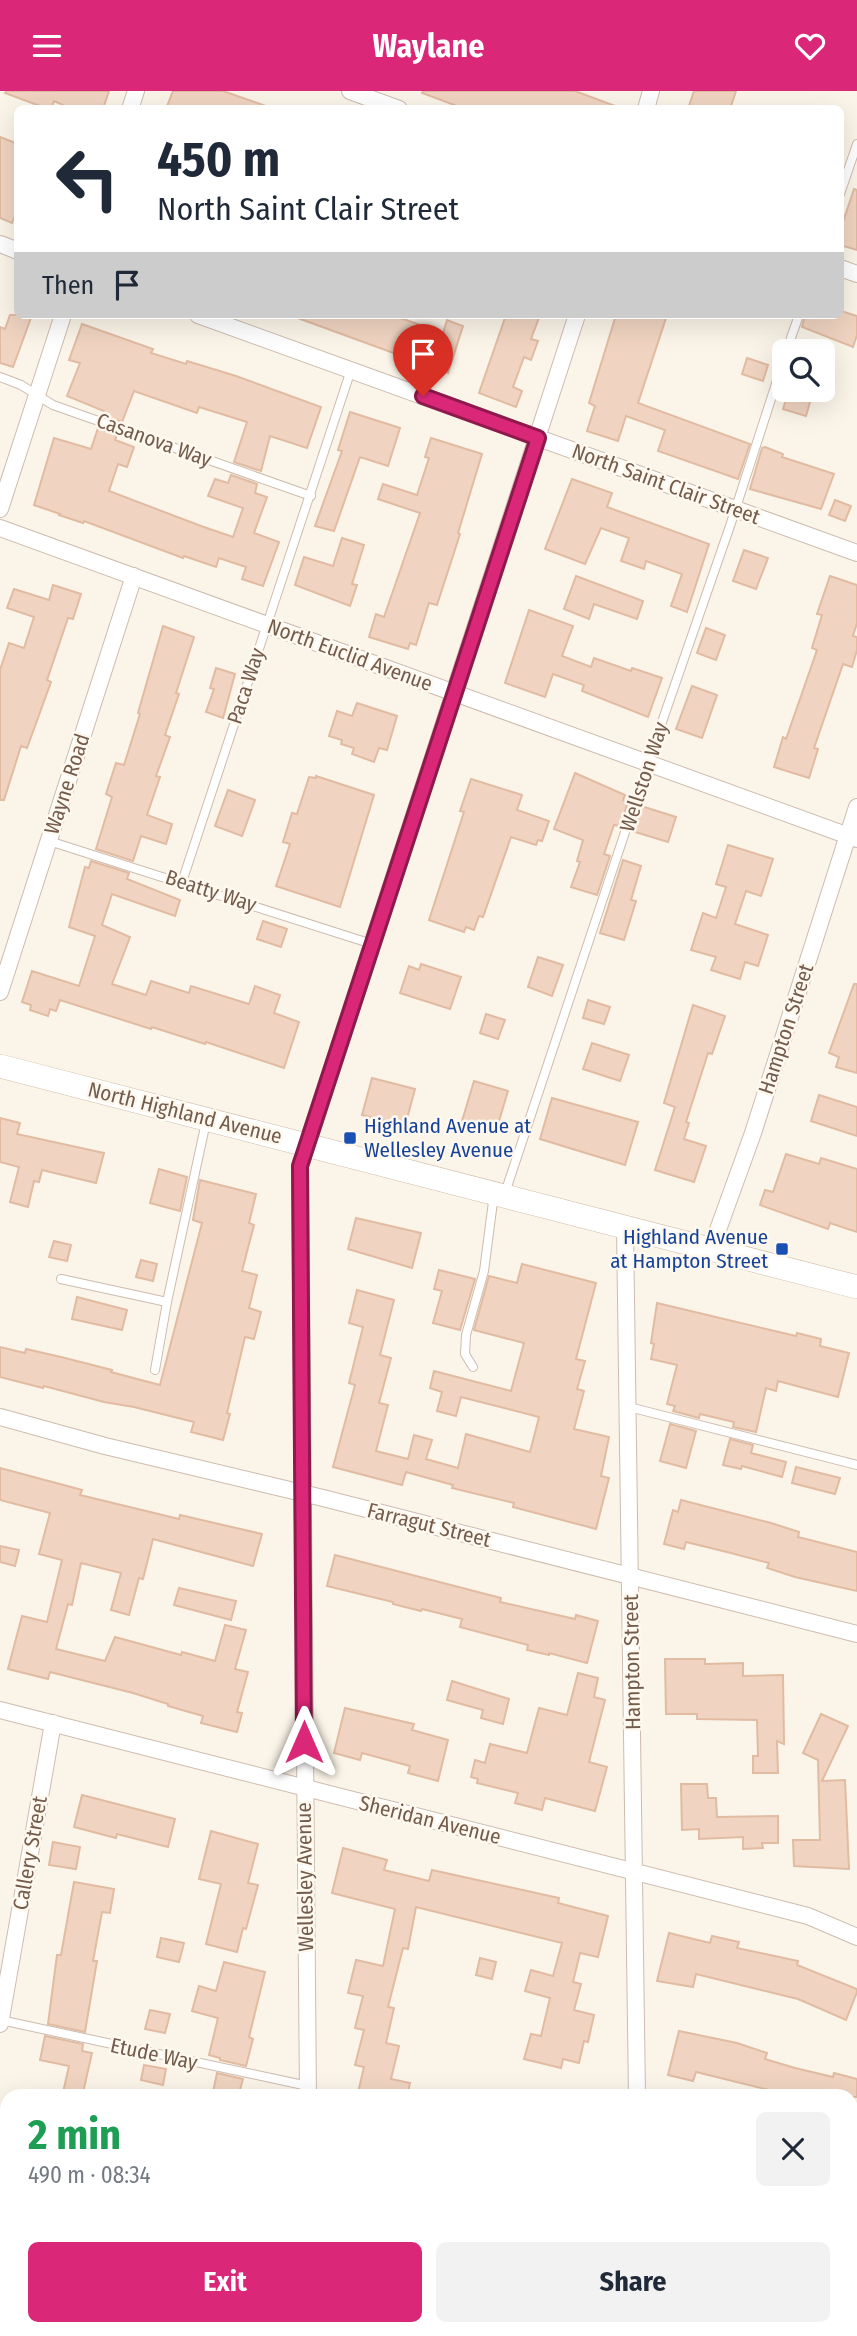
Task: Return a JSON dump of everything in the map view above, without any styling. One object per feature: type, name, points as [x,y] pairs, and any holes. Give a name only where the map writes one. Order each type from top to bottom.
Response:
[{"type":"main road","name":"North Highland Avenue","points":[[0,1066],[857,1287]]},
{"type":"street","points":[[350,91],[388,105]]},
{"type":"street","points":[[0,509],[62,319]]},
{"type":"street","name":"North Saint Clair Street","points":[[209,319],[857,553]]},
{"type":"street","name":"Wellesley Avenue","points":[[308,2089],[300,1166],[576,319]]},
{"type":"street","name":"North Euclid Avenue","points":[[0,528],[853,837]]},
{"type":"street","name":"Wayne Road","points":[[0,992],[134,576]]},
{"type":"street","name":"Hampton Street","points":[[711,1249],[853,837],[857,807]]},
{"type":"street","name":"Hampton Street","points":[[625,1227],[641,2089]]},
{"type":"street","name":"Farragut Street","points":[[0,1417],[857,1634]]},
{"type":"street","name":"Sheridan Avenue","points":[[0,1710],[808,1916],[857,1937]]},
{"type":"street","name":"Callery Street","points":[[0,2021],[53,1723]]},
{"type":"lane","points":[[844,182],[857,144]]},
{"type":"lane","points":[[791,339],[798,319]]},
{"type":"lane","name":"Paca Way","points":[[182,882],[351,370]]},
{"type":"lane","name":"Casanova Way","points":[[0,377],[22,385],[53,405],[311,496]]},
{"type":"lane","name":"Wellston Way","points":[[473,1367],[465,1354],[466,1335],[484,1271],[499,1194],[772,396]]},
{"type":"lane","name":"Beatty Way","points":[[49,841],[372,944]]},
{"type":"lane","points":[[155,1370],[207,1119]]},
{"type":"lane","points":[[61,1279],[167,1302]]},
{"type":"lane","points":[[629,1407],[857,1465]]},
{"type":"lane","name":"Etude Way","points":[[0,2021],[299,2089]]},
{"type":"building","points":[[109,91],[104,105],[63,105],[54,101],[52,105],[37,105],[5,93]]},
{"type":"building","points":[[173,91],[223,91],[263,105],[168,105]]},
{"type":"building","points":[[575,91],[613,105],[454,105],[422,93]]},
{"type":"building","points":[[694,91],[736,91],[731,105],[689,105]]},
{"type":"building","points":[[0,137],[14,142],[14,218],[12,223],[0,218]]},
{"type":"building","points":[[854,189],[857,190],[857,250],[844,246],[844,219]]},
{"type":"building","points":[[844,312],[857,316],[857,335],[853,347],[802,327],[804,319],[844,319]]},
{"type":"building","points":[[10,315],[14,315],[14,319],[31,319],[13,367],[0,363],[0,327],[5,329]]},
{"type":"building","points":[[300,319],[403,319],[443,333],[447,320],[463,326],[448,373]]},
{"type":"building","points":[[505,319],[538,319],[531,339],[538,341],[531,360],[524,357],[513,387],[522,391],[516,407],[479,393]]},
{"type":"building","points":[[615,319],[666,319],[638,403],[750,444],[738,479],[658,451],[665,430],[626,416],[618,441],[587,431],[595,406],[589,403]]},
{"type":"building","points":[[82,324],[153,349],[151,353],[236,376],[321,407],[307,448],[270,436],[261,471],[234,462],[247,422],[199,407],[197,413],[134,391],[122,422],[103,416],[104,411],[67,396],[80,363],[69,360]]},
{"type":"building","points":[[747,358],[768,365],[763,381],[742,374]]},
{"type":"building","points":[[785,402],[810,402],[806,416],[783,409]]},
{"type":"building","points":[[350,412],[400,428],[388,466],[360,457],[334,531],[315,526],[342,451],[338,450]]},
{"type":"building","points":[[98,428],[117,435],[115,440],[134,447],[127,467],[118,464],[109,491],[201,526],[233,537],[243,508],[208,496],[215,479],[228,483],[231,475],[257,484],[255,493],[267,497],[254,533],[279,542],[263,586],[242,579],[246,567],[219,558],[216,567],[184,556],[183,558],[34,505],[54,438],[91,449]]},
{"type":"building","points":[[431,438],[482,454],[437,605],[429,603],[416,645],[410,643],[408,649],[369,637],[376,614],[384,617],[420,513],[378,499],[383,484],[417,495],[429,458],[425,457]]},
{"type":"building","points":[[762,448],[783,454],[782,457],[834,474],[821,509],[750,489]]},
{"type":"building","points":[[572,479],[612,493],[607,507],[709,544],[687,612],[671,606],[682,574],[646,561],[644,569],[621,561],[629,538],[601,528],[585,564],[545,549]]},
{"type":"building","points":[[835,500],[851,506],[845,521],[829,515]]},
{"type":"building","points":[[342,538],[364,545],[352,584],[357,585],[350,606],[295,585],[304,557],[333,566]]},
{"type":"building","points":[[744,550],[768,558],[756,589],[733,581]]},
{"type":"building","points":[[576,576],[643,601],[637,619],[594,604],[589,619],[564,609]]},
{"type":"building","points":[[830,576],[857,585],[857,623],[853,636],[857,637],[857,650],[852,667],[843,664],[814,748],[818,749],[809,778],[774,767],[817,650],[812,648],[822,615],[817,614]]},
{"type":"building","points":[[53,585],[81,594],[73,619],[68,618],[47,680],[51,682],[27,748],[21,746],[4,800],[0,800],[0,670],[9,643],[24,648],[34,617],[7,608],[14,589],[49,600]]},
{"type":"building","points":[[529,610],[573,626],[562,656],[591,667],[594,658],[662,678],[648,717],[582,691],[584,685],[553,674],[545,697],[505,683]]},
{"type":"building","points":[[163,626],[194,637],[176,693],[179,694],[165,735],[170,737],[156,776],[160,777],[147,815],[172,824],[166,844],[141,836],[133,861],[96,849],[112,797],[106,794],[116,763],[124,765]]},
{"type":"building","points":[[706,628],[725,635],[716,660],[697,653]]},
{"type":"building","points":[[216,668],[235,674],[223,718],[206,712],[214,689],[210,688]]},
{"type":"building","points":[[692,686],[717,695],[702,738],[676,729]]},
{"type":"building","points":[[357,703],[397,716],[387,750],[379,748],[374,762],[352,754],[354,748],[329,736],[337,711],[352,716]]},
{"type":"building","points":[[575,773],[625,795],[623,800],[628,802],[620,826],[614,825],[604,854],[610,856],[597,895],[571,887],[580,862],[577,861],[583,840],[554,829]]},
{"type":"building","points":[[316,776],[374,795],[340,907],[276,886],[290,844],[283,842],[292,813],[297,814],[309,777]]},
{"type":"building","points":[[471,779],[522,795],[517,810],[549,821],[542,841],[538,840],[536,845],[511,837],[483,917],[479,916],[474,930],[466,927],[464,932],[429,920],[464,812],[460,811]]},
{"type":"building","points":[[228,790],[255,800],[242,836],[215,826]]},
{"type":"building","points":[[641,806],[676,817],[668,842],[632,831]]},
{"type":"building","points":[[728,845],[773,859],[761,896],[746,891],[735,924],[768,935],[758,966],[745,962],[740,979],[711,970],[716,957],[691,950],[703,913],[716,918],[726,887],[716,884]]},
{"type":"building","points":[[623,860],[641,866],[631,900],[636,901],[624,940],[600,933]]},
{"type":"building","points":[[91,861],[129,873],[127,879],[180,900],[175,916],[112,894],[102,925],[130,937],[112,984],[146,995],[151,981],[189,993],[191,986],[249,1004],[255,986],[280,995],[274,1013],[299,1022],[284,1068],[206,1042],[205,1044],[152,1027],[151,1029],[60,1000],[56,1011],[50,1009],[48,1016],[30,1010],[31,1005],[22,1002],[32,971],[79,986],[95,936],[69,927],[85,867],[89,868]]},
{"type":"building","points":[[263,921],[287,929],[281,947],[257,939]]},
{"type":"building","points":[[538,957],[563,965],[552,996],[528,987]]},
{"type":"building","points":[[421,964],[461,977],[450,1009],[400,993],[409,966],[419,970]]},
{"type":"building","points":[[854,984],[857,984],[857,1073],[836,1067],[839,1057],[829,1053]]},
{"type":"building","points":[[588,1000],[610,1007],[604,1024],[583,1018]]},
{"type":"building","points":[[693,1005],[725,1016],[712,1054],[708,1053],[686,1122],[689,1123],[684,1139],[706,1146],[694,1182],[655,1170],[675,1107],[664,1103]]},
{"type":"building","points":[[486,1014],[505,1020],[498,1039],[480,1033]]},
{"type":"building","points":[[592,1043],[629,1055],[620,1081],[583,1069]]},
{"type":"building","points":[[372,1078],[415,1089],[405,1126],[362,1115]]},
{"type":"building","points":[[474,1081],[508,1091],[496,1131],[462,1121]]},
{"type":"building","points":[[819,1095],[857,1107],[857,1136],[811,1121]]},
{"type":"building","points":[[552,1098],[638,1122],[625,1165],[540,1139]]},
{"type":"building","points":[[0,1118],[20,1123],[17,1134],[104,1153],[96,1183],[42,1170],[39,1182],[34,1181],[28,1207],[10,1202],[19,1167],[0,1162]]},
{"type":"building","points":[[786,1154],[819,1164],[821,1158],[857,1169],[857,1232],[830,1223],[828,1229],[760,1205],[765,1190],[773,1192]]},
{"type":"building","points":[[159,1169],[187,1177],[180,1211],[150,1203]]},
{"type":"building","points":[[200,1180],[256,1194],[249,1223],[254,1225],[242,1271],[257,1275],[249,1308],[261,1312],[254,1339],[245,1337],[223,1440],[191,1432],[194,1422],[0,1377],[0,1347],[25,1353],[26,1349],[61,1357],[160,1385],[202,1223],[193,1220]]},
{"type":"building","points":[[356,1218],[421,1233],[412,1268],[348,1249]]},
{"type":"building","points":[[54,1241],[71,1245],[67,1261],[49,1257]]},
{"type":"building","points":[[141,1260],[157,1264],[153,1281],[136,1277]]},
{"type":"building","points":[[522,1264],[596,1283],[576,1359],[585,1361],[577,1389],[584,1391],[574,1429],[609,1437],[601,1476],[609,1478],[596,1529],[513,1507],[514,1503],[452,1488],[453,1485],[406,1472],[402,1485],[333,1467],[355,1385],[349,1383],[363,1327],[349,1323],[357,1290],[394,1300],[380,1355],[391,1358],[379,1403],[388,1405],[376,1451],[408,1459],[414,1435],[432,1440],[426,1459],[458,1468],[466,1434],[530,1452],[539,1417],[461,1397],[456,1416],[437,1411],[442,1392],[430,1388],[434,1371],[511,1391],[524,1343],[474,1330],[489,1276],[517,1283]]},
{"type":"building","points":[[439,1270],[475,1279],[460,1330],[433,1323],[442,1291],[434,1289]]},
{"type":"building","points":[[77,1297],[127,1310],[122,1330],[72,1319]]},
{"type":"building","points":[[657,1303],[796,1336],[797,1333],[821,1339],[820,1346],[849,1353],[838,1397],[778,1381],[776,1391],[766,1388],[756,1432],[733,1427],[734,1422],[700,1414],[699,1418],[673,1411],[675,1406],[667,1404],[677,1365],[651,1359]]},
{"type":"building","points":[[670,1424],[696,1431],[686,1468],[660,1461]]},
{"type":"building","points":[[730,1439],[753,1445],[751,1453],[786,1462],[782,1477],[742,1466],[741,1469],[723,1465]]},
{"type":"building","points":[[796,1467],[840,1478],[835,1494],[792,1483]]},
{"type":"building","points":[[0,1468],[82,1490],[80,1495],[179,1519],[180,1515],[262,1534],[253,1566],[153,1539],[143,1579],[139,1578],[129,1615],[111,1610],[121,1573],[81,1563],[72,1605],[68,1604],[56,1649],[105,1661],[115,1637],[181,1655],[182,1652],[215,1661],[225,1625],[246,1630],[235,1669],[248,1672],[237,1712],[242,1713],[237,1732],[201,1723],[203,1716],[133,1693],[50,1672],[48,1679],[8,1669],[22,1616],[47,1622],[62,1560],[39,1554],[50,1513],[0,1500]]},
{"type":"building","points":[[681,1500],[771,1523],[799,1532],[798,1537],[857,1552],[857,1591],[795,1577],[767,1568],[769,1563],[686,1542],[684,1549],[664,1544],[673,1510],[678,1512]]},
{"type":"building","points":[[0,1546],[19,1550],[15,1566],[0,1562]]},
{"type":"building","points":[[335,1555],[501,1598],[500,1602],[575,1619],[576,1615],[598,1621],[587,1663],[527,1650],[528,1645],[460,1627],[462,1619],[327,1586]]},
{"type":"building","points":[[179,1588],[236,1601],[231,1620],[174,1605]]},
{"type":"building","points":[[665,1659],[705,1659],[705,1664],[743,1663],[743,1676],[783,1675],[784,1744],[777,1741],[778,1773],[753,1773],[753,1756],[758,1756],[757,1720],[697,1719],[697,1714],[666,1714]]},
{"type":"building","points":[[578,1673],[598,1678],[594,1697],[605,1700],[589,1762],[607,1767],[595,1811],[545,1798],[542,1810],[515,1803],[518,1793],[477,1783],[478,1779],[471,1777],[475,1760],[485,1763],[490,1744],[527,1753],[539,1708],[567,1715]]},
{"type":"building","points":[[452,1681],[509,1699],[503,1724],[481,1718],[483,1710],[447,1700]]},
{"type":"building","points":[[345,1708],[414,1724],[412,1730],[448,1740],[438,1781],[408,1773],[410,1766],[362,1753],[360,1760],[334,1753]]},
{"type":"building","points":[[821,1714],[848,1726],[822,1781],[845,1780],[849,1869],[794,1866],[793,1840],[820,1840],[818,1760],[803,1753]]},
{"type":"building","points":[[681,1784],[707,1784],[708,1798],[716,1798],[717,1817],[778,1816],[778,1843],[762,1843],[763,1848],[743,1849],[743,1837],[699,1839],[699,1829],[682,1830]]},
{"type":"building","points":[[82,1795],[175,1819],[168,1847],[117,1834],[116,1838],[74,1827]]},
{"type":"building","points":[[211,1831],[258,1844],[248,1883],[258,1885],[237,1952],[206,1944],[221,1884],[199,1879]]},
{"type":"building","points":[[53,1842],[80,1847],[76,1869],[49,1865]]},
{"type":"building","points":[[343,1848],[387,1860],[384,1870],[429,1881],[432,1870],[559,1898],[558,1903],[608,1916],[598,1957],[580,1953],[573,1982],[581,1984],[574,2010],[594,2015],[588,2042],[584,2041],[579,2063],[563,2059],[561,2068],[524,2059],[531,2034],[541,2036],[550,1998],[525,1991],[531,1970],[553,1976],[562,1943],[416,1907],[408,1949],[403,1948],[388,2007],[394,2008],[386,2043],[399,2046],[391,2079],[410,2083],[409,2089],[359,2089],[364,2067],[355,2065],[364,2030],[355,2028],[363,1996],[348,1993],[356,1960],[383,1966],[395,1909],[332,1893]]},
{"type":"building","points":[[74,1882],[114,1889],[110,1913],[102,1912],[85,2032],[48,2024],[57,1955],[61,1955]]},
{"type":"building","points":[[669,1933],[710,1943],[712,1936],[739,1942],[737,1948],[798,1961],[797,1965],[857,1989],[846,2020],[798,1999],[696,1974],[693,1987],[657,1981]]},
{"type":"building","points":[[161,1938],[184,1943],[179,1962],[157,1957]]},
{"type":"building","points":[[480,1958],[496,1962],[492,1979],[476,1975]]},
{"type":"building","points":[[224,1962],[265,1972],[249,2037],[253,2039],[246,2066],[209,2055],[218,2018],[192,2011],[199,1986],[216,1991]]},
{"type":"building","points":[[150,2010],[170,2014],[165,2033],[145,2029]]},
{"type":"building","points":[[679,2031],[737,2043],[767,2053],[765,2059],[795,2068],[833,2077],[834,2073],[857,2079],[857,2089],[765,2089],[696,2072],[693,2081],[668,2075]]},
{"type":"building","points":[[45,2036],[83,2044],[82,2051],[92,2053],[84,2089],[64,2089],[69,2066],[40,2060]]},
{"type":"building","points":[[144,2065],[166,2069],[163,2085],[141,2080]]},
{"type":"building","points":[[217,2073],[243,2079],[240,2089],[214,2089]]},
{"type":"place","name":"Highland Avenue at Wellesley Avenue","points":[[350,1138]]},
{"type":"place","name":"Highland Avenue at Hampton Street","points":[[782,1249]]},
{"type":"route","points":[[304,1742],[300,1166],[538,438],[423,396]]}]
